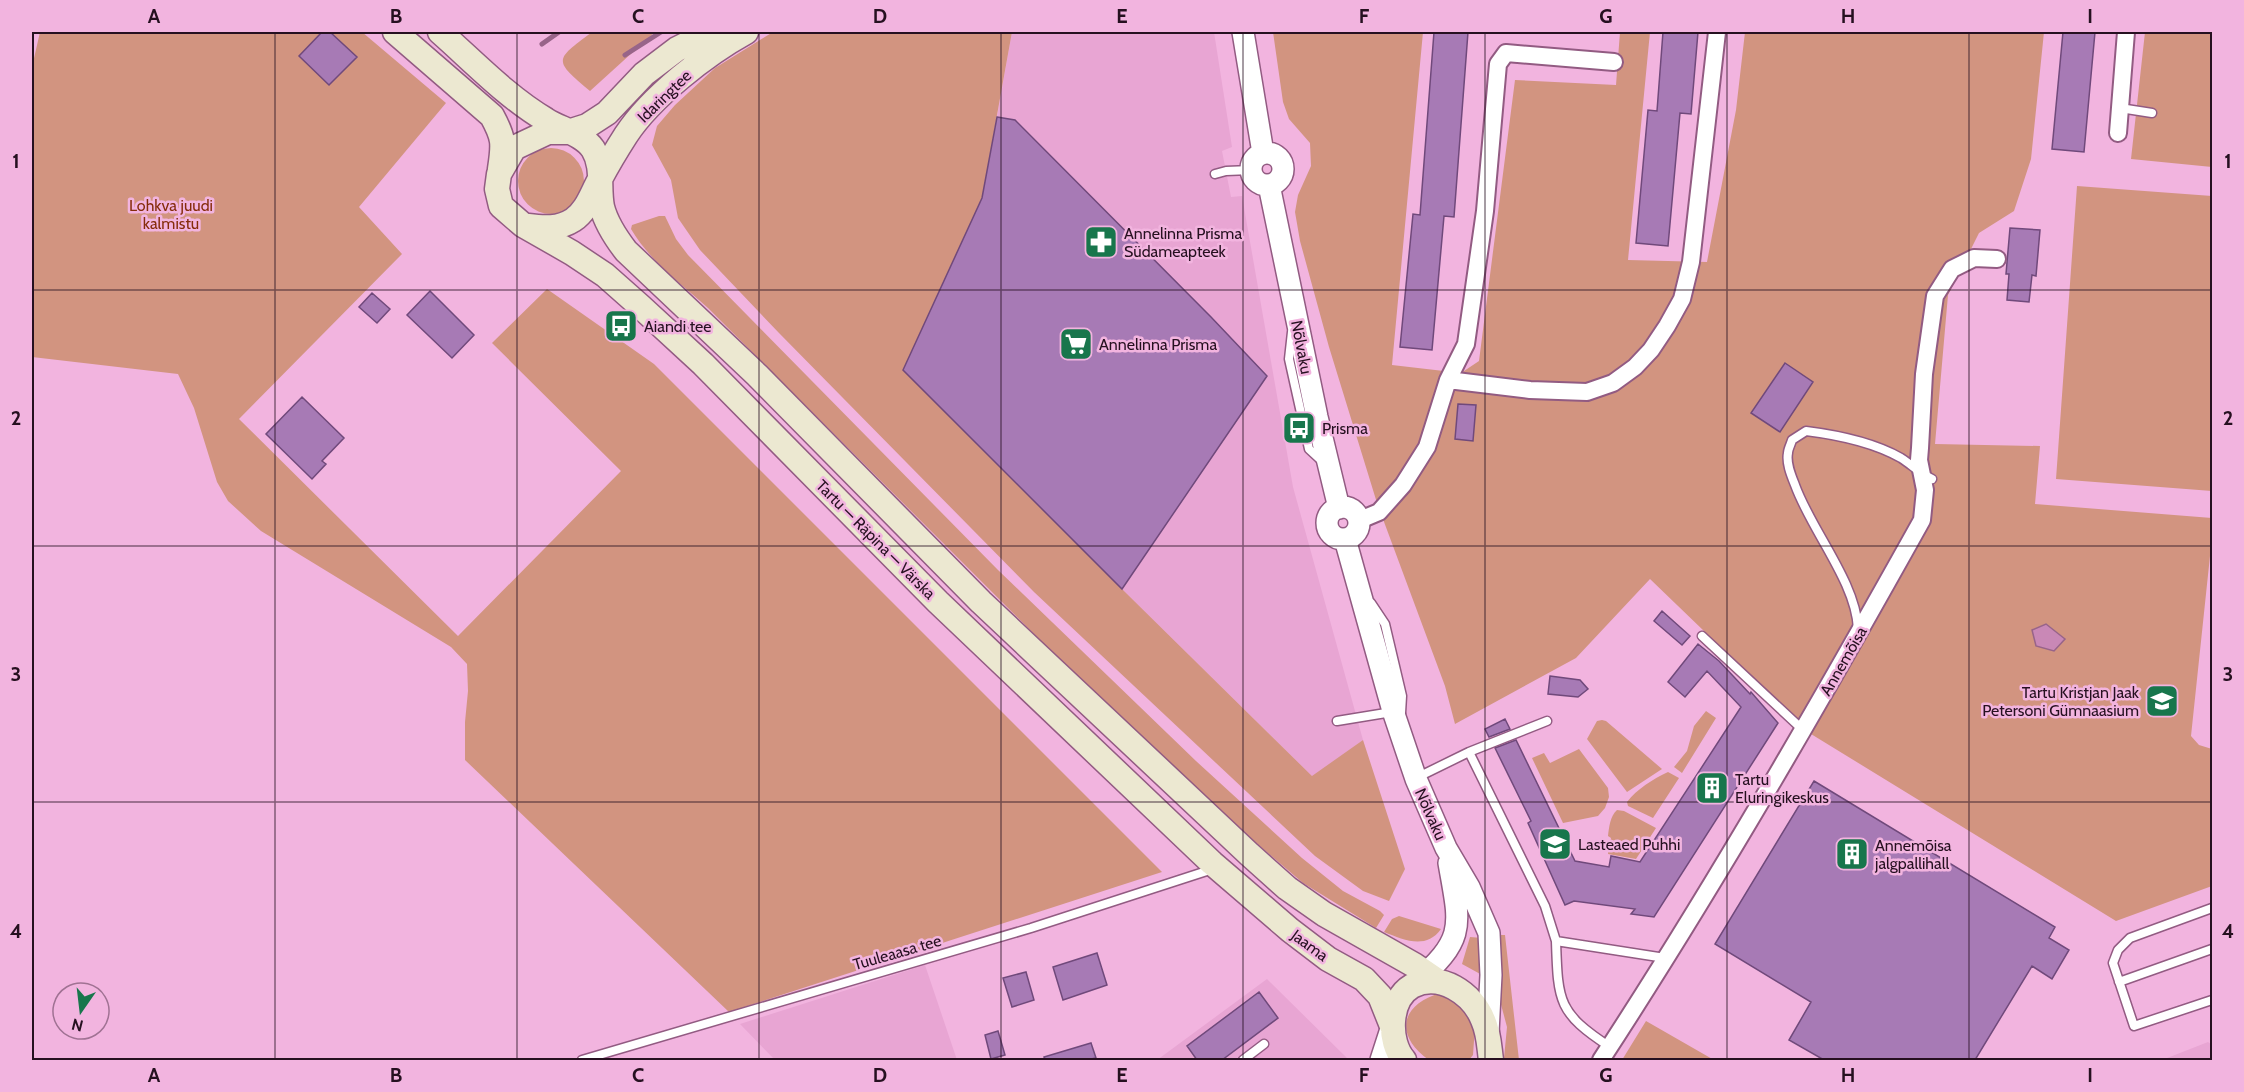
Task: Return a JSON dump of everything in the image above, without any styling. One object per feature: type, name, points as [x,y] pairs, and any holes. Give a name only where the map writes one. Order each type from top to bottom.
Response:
[{"type":"main road","points":[[395,32],[492,116],[502,134],[503,150],[497,189],[501,206],[523,225],[546,228],[573,220],[584,209],[600,178],[600,165],[592,148],[583,139],[545,120],[496,83],[440,32]]},
{"type":"main road","name":"Idaringtee","points":[[568,132],[587,126],[607,113],[644,74],[677,49],[711,32]]},
{"type":"main road","name":"Idaringtee","points":[[600,178],[627,133],[657,98],[732,39],[746,32]]},
{"type":"main road","points":[[499,174],[514,148],[548,132],[568,132]]},
{"type":"main road","name":"Tartu — Räpina — Värska","points":[[600,178],[602,207],[613,234],[634,260],[694,313],[757,375],[981,602],[1249,854]]},
{"type":"main road","name":"Tartu — Räpina — Värska","points":[[523,225],[581,258],[605,275],[703,364],[946,611],[1218,868]]},
{"type":"main road","name":"Jaama","points":[[1249,854],[1287,888],[1324,915],[1426,981],[1452,986],[1465,993],[1482,1017],[1488,1050]]},
{"type":"main road","name":"Jaama","points":[[1218,868],[1290,930],[1328,959],[1364,979],[1380,996],[1392,1026],[1397,1052],[1404,1060]]},
{"type":"main road","points":[[1392,1026],[1402,995],[1426,981]]},
{"type":"street","points":[[1243,32],[1257,162],[1256,180],[1269,185],[1278,179],[1283,166],[1277,157],[1257,162]]},
{"type":"street","points":[[1448,380],[1530,390],[1587,392],[1613,382],[1635,367],[1652,350],[1682,299],[1691,262],[1717,32]]},
{"type":"street","points":[[2118,133],[2127,32]]},
{"type":"street","points":[[1360,520],[1379,512],[1403,484],[1427,447],[1448,380],[1466,344],[1485,211],[1498,64],[1506,53],[1614,62]]},
{"type":"street","name":"Nõlvaku","points":[[1269,185],[1328,467],[1339,508],[1330,513],[1327,528],[1336,538],[1345,539],[1393,711],[1416,778],[1446,848],[1468,887],[1489,933],[1491,975],[1488,1050]]},
{"type":"street","name":"Annemõisa","points":[[1606,1054],[1722,869],[1923,520],[1927,477],[1919,460],[1924,374],[1935,296],[1952,269],[1974,258],[1997,259]]},
{"type":"street","points":[[1339,508],[1351,510],[1360,520]]},
{"type":"street","points":[[1345,539],[1351,537],[1357,530],[1360,520]]},
{"type":"street","name":"Nõlvaku","points":[[1426,981],[1452,943],[1457,929],[1458,912],[1446,848]]},
{"type":"street","points":[[1381,1060],[1392,1026]]},
{"type":"lane","points":[[2120,108],[2152,113]]},
{"type":"lane","points":[[1215,174],[1257,162]]},
{"type":"lane","points":[[1858,635],[1857,615],[1850,596],[1803,505],[1790,472],[1787,454],[1792,440],[1806,431],[1854,440],[1902,459],[1927,477]]},
{"type":"lane","points":[[1358,584],[1385,624],[1402,696],[1400,734]]},
{"type":"lane","points":[[1702,636],[1803,730]]},
{"type":"lane","points":[[1337,722],[1393,711]]},
{"type":"lane","points":[[1416,778],[1468,752],[1547,721]]},
{"type":"lane","points":[[1468,752],[1545,906],[1557,941],[1560,993],[1566,1011],[1606,1054]]},
{"type":"lane","name":"Tuuleaasa tee","points":[[582,1060],[1031,928],[1218,868]]},
{"type":"lane","points":[[2212,908],[2130,938],[2118,950],[2113,963],[2134,1026],[2212,1000]]},
{"type":"lane","points":[[1557,941],[1665,958]]},
{"type":"lane","points":[[2120,982],[2212,949]]},
{"type":"lane","points":[[1244,1060],[1264,1044]]},
{"type":"shaded area","points":[[1012,32],[1214,32],[1232,147],[1222,151],[1231,197],[1242,196],[1293,487],[1363,740],[1313,777],[903,370],[997,117]]},
{"type":"shaded area","points":[[2046,624],[2065,639],[2054,651],[2036,646],[2032,630]]},
{"type":"shaded area","points":[[925,965],[957,1060],[775,1060],[740,1024]]},
{"type":"shaded area","points":[[1267,979],[1349,1060],[1157,1060]]},
{"type":"shaded area","points":[[2208,1042],[2212,1045],[2212,1060],[2162,1060]]},
{"type":"green space","name":"Lohkva juudi kalmistu","points":[[40,32],[362,32],[446,103],[359,207],[402,254],[239,419],[458,636],[621,471],[492,343],[547,289],[654,364],[1162,872],[729,1012],[465,760],[467,664],[451,647],[261,531],[228,501],[217,482],[194,408],[178,374],[32,357],[32,67]]},
{"type":"green space","points":[[592,32],[655,32],[590,91],[570,73],[563,61],[570,49]]},
{"type":"green space","points":[[773,32],[1012,32],[982,198],[904,370],[1312,776],[1363,740],[1405,869],[1389,901],[1363,891],[1315,856],[1034,592],[700,250],[678,218],[671,180],[652,145],[657,126],[675,105],[715,68]]},
{"type":"green space","points":[[1273,32],[1423,32],[1392,365],[1461,373],[1479,361],[1515,80],[1616,85],[1620,32],[1650,32],[1628,260],[1707,262],[1736,110],[1745,32],[2044,32],[2031,159],[2014,211],[1979,233],[1948,295],[1935,444],[2040,446],[2035,504],[2212,518],[2212,554],[2191,736],[2199,745],[2212,749],[2212,886],[2116,921],[1811,734],[1650,579],[1576,658],[1455,724],[1445,686],[1377,503],[1329,347],[1300,241],[1295,212],[1298,195],[1311,166],[1310,143],[1289,119],[1283,102]]},
{"type":"green space","points":[[2145,32],[2212,32],[2212,167],[2131,159]]},
{"type":"green space","points":[[551,148],[564,151],[574,158],[581,168],[584,181],[581,194],[574,204],[564,211],[551,214],[538,211],[528,204],[521,194],[518,181],[521,168],[528,158],[538,151]]},
{"type":"green space","points":[[2077,186],[2212,196],[2212,491],[2056,479]]},
{"type":"green space","points":[[665,216],[676,239],[688,255],[998,570],[1196,761],[1302,858],[1343,891],[1380,911],[1384,915],[1376,928],[1303,883],[1248,836],[1062,662],[708,308],[656,261],[631,229],[632,225]]},
{"type":"green space","points":[[1706,711],[1716,718],[1682,773],[1674,767],[1687,751],[1694,726]]},
{"type":"green space","points":[[1602,720],[1662,769],[1627,792],[1587,739],[1597,721]]},
{"type":"green space","points":[[1579,749],[1608,788],[1609,797],[1605,808],[1598,816],[1563,823],[1532,758],[1544,753],[1550,763]]},
{"type":"green space","points":[[1668,772],[1679,778],[1653,818],[1628,806],[1627,802],[1640,789]]},
{"type":"green space","points":[[1617,810],[1624,811],[1656,828],[1636,859],[1608,854],[1611,838],[1608,836],[1609,826]]},
{"type":"green space","points":[[1399,916],[1441,929],[1429,939],[1422,941],[1407,940],[1384,932],[1392,919]]},
{"type":"green space","points":[[1498,935],[1505,935],[1519,1060],[1504,1060],[1507,1027],[1499,997],[1501,958]]},
{"type":"green space","points":[[1470,937],[1482,938],[1482,975],[1462,964]]},
{"type":"green space","points":[[1441,993],[1460,1000],[1475,1027],[1473,1055],[1469,1060],[1429,1060],[1410,1041],[1406,1022],[1410,1013],[1427,998]]},
{"type":"green space","points":[[1646,1021],[1714,1060],[1622,1060]]},
{"type":"building","points":[[322,32],[330,32],[357,57],[329,85],[299,56]]},
{"type":"building","points":[[1434,32],[1468,32],[1454,217],[1444,216],[1432,350],[1400,347],[1413,214],[1420,215]]},
{"type":"building","points":[[1663,32],[1698,32],[1691,114],[1680,113],[1668,246],[1636,243],[1648,110],[1657,111]]},
{"type":"building","points":[[2063,32],[2095,32],[2084,152],[2052,149]]},
{"type":"building","name":"Annelinna Prisma","points":[[997,117],[1015,120],[1267,376],[1122,589],[903,370],[982,198]]},
{"type":"building","points":[[2010,228],[2040,230],[2036,276],[2032,275],[2029,302],[2007,300],[2009,274],[2006,274]]},
{"type":"building","points":[[430,291],[474,335],[452,358],[407,315]]},
{"type":"building","points":[[372,293],[390,309],[377,323],[359,307]]},
{"type":"building","points":[[1785,363],[1813,382],[1780,432],[1751,413]]},
{"type":"building","points":[[302,397],[344,438],[322,461],[326,464],[312,479],[266,434]]},
{"type":"building","points":[[1458,404],[1476,405],[1473,441],[1455,439]]},
{"type":"building","points":[[1662,611],[1690,636],[1682,645],[1654,621]]},
{"type":"building","name":"Tartu Eluringikeskus","points":[[1698,644],[1719,661],[1750,694],[1751,692],[1778,723],[1654,917],[1631,914],[1635,909],[1574,901],[1565,905],[1528,823],[1531,821],[1495,748],[1516,740],[1575,861],[1609,867],[1611,856],[1640,862],[1741,707],[1707,671],[1685,697],[1668,682]]},
{"type":"building","points":[[1550,676],[1580,680],[1588,689],[1578,697],[1548,694]]},
{"type":"building","points":[[1505,719],[1510,729],[1489,737],[1485,729]]},
{"type":"building","name":"Annemõisa jalgpallihall","points":[[1814,781],[2055,927],[2049,938],[2069,950],[2052,979],[2032,966],[1975,1060],[1824,1060],[1789,1040],[1811,1002],[1715,944]]},
{"type":"building","points":[[1097,953],[1107,985],[1063,1000],[1053,967]]},
{"type":"building","points":[[1026,972],[1034,1000],[1012,1007],[1003,978]]},
{"type":"building","points":[[1259,992],[1278,1018],[1222,1060],[1197,1060],[1187,1046]]},
{"type":"building","points":[[998,1031],[1005,1055],[991,1059],[985,1035]]},
{"type":"building","points":[[1091,1043],[1096,1058],[1045,1060],[1044,1057]]},
{"type":"waterway","points":[[542,44],[559,32]]},
{"type":"waterway","points":[[625,55],[661,32]]},
{"type":"place","name":"Annelinna Prisma Südameapteek","points":[[1101,242]]},
{"type":"place","name":"Aiandi tee","points":[[621,326]]},
{"type":"place","name":"Annelinna Prisma","points":[[1076,344]]},
{"type":"place","name":"Prisma","points":[[1299,428]]},
{"type":"place","name":"Tartu Kristjan Jaak Petersoni Gümnaasium","points":[[2162,701]]},
{"type":"place","name":"Tartu Eluringikeskus","points":[[1712,788]]},
{"type":"place","name":"Lasteaed Puhhi","points":[[1555,844]]},
{"type":"place","name":"Annemõisa jalgpallihall","points":[[1852,854]]}]
